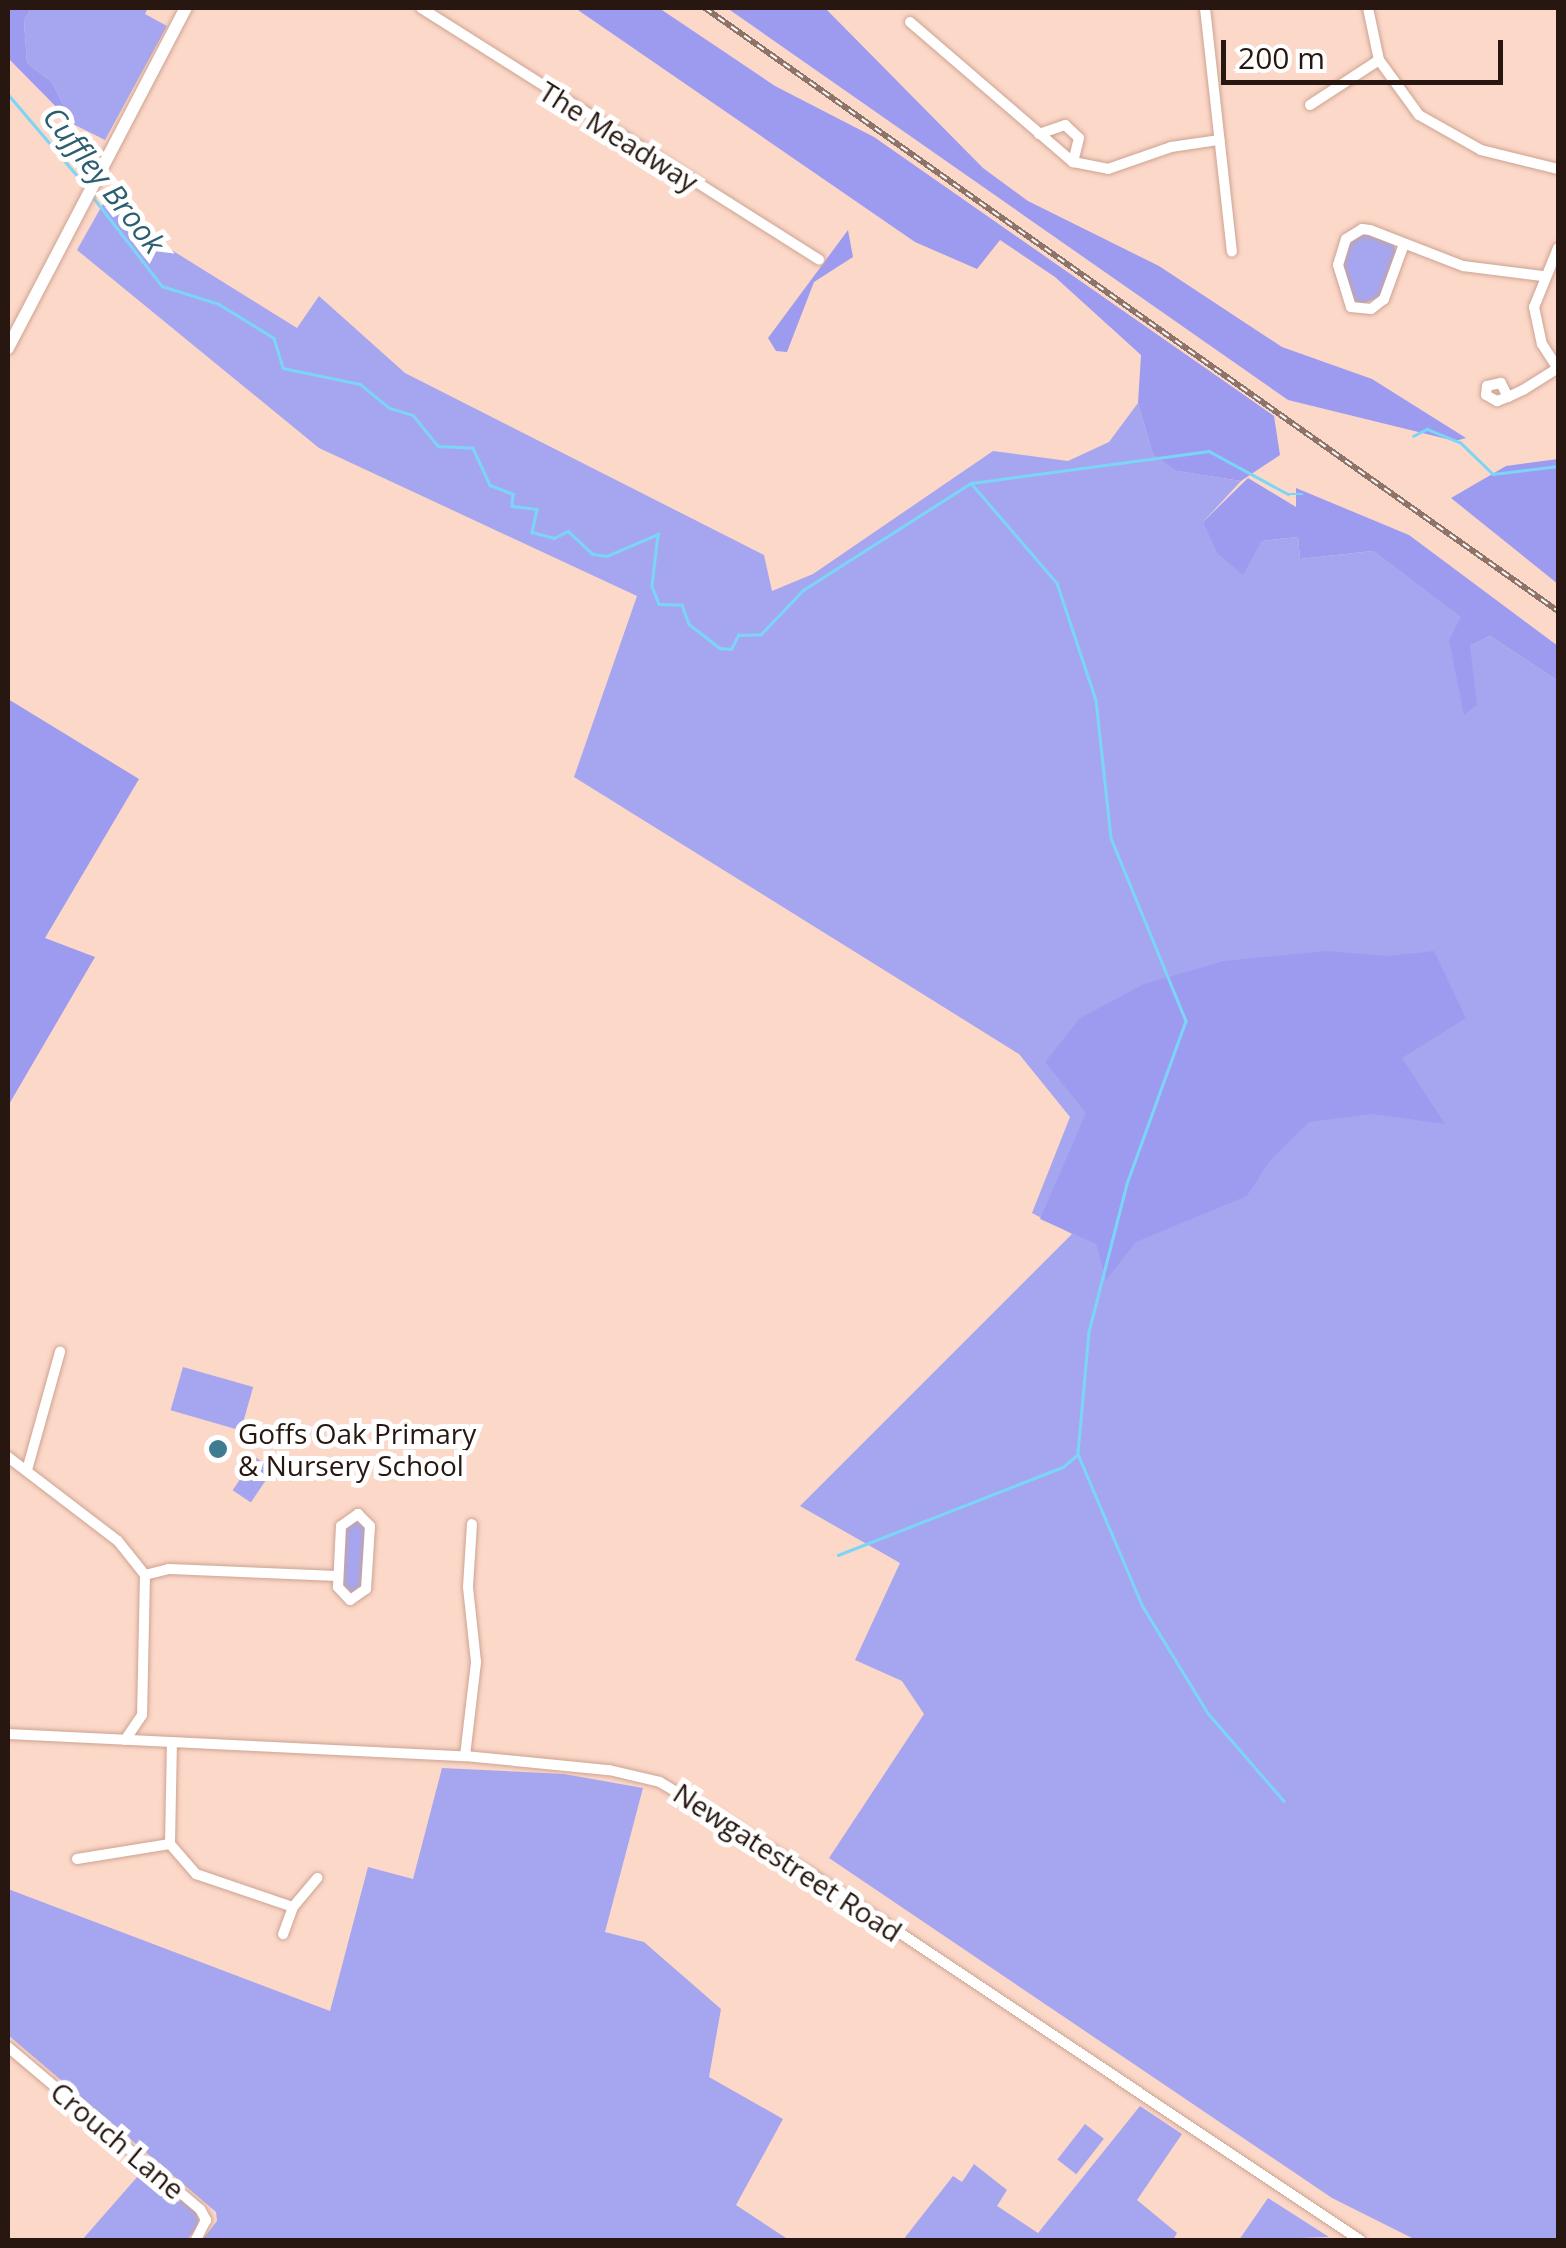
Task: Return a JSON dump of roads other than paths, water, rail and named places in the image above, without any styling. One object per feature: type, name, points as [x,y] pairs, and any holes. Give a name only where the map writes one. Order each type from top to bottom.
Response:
[{"type":"main road","points":[[8,348],[186,8]]},
{"type":"street","name":"The Meadway","points":[[422,8],[819,260]]},
{"type":"street","points":[[1204,8],[1232,252]]},
{"type":"street","points":[[1368,8],[1379,60],[1406,101],[1446,133],[1507,160],[1558,169]]},
{"type":"street","points":[[910,22],[1073,162],[1108,169],[1171,146],[1219,140]]},
{"type":"street","points":[[1310,105],[1379,60]]},
{"type":"street","points":[[1039,134],[1065,125],[1078,138],[1073,162]]},
{"type":"street","points":[[1404,244],[1384,299],[1364,310],[1347,304],[1338,276],[1346,239],[1370,230],[1463,266],[1542,276]]},
{"type":"street","points":[[1508,397],[1558,369],[1535,319],[1542,276],[1558,248]]},
{"type":"street","points":[[28,1470],[60,1352]]},
{"type":"street","points":[[8,1456],[118,1541],[145,1576],[142,1720],[159,1742]]},
{"type":"street","points":[[358,1514],[370,1526],[364,1594],[346,1598],[338,1576],[341,1526],[358,1514]]},
{"type":"street","points":[[465,1756],[476,1662],[468,1587],[472,1524]]},
{"type":"street","points":[[145,1576],[169,1569],[338,1576]]},
{"type":"street","points":[[125,1740],[142,1720]]},
{"type":"street","name":"Newgatestreet Road","points":[[8,1734],[465,1756],[609,1770],[676,1788],[1360,2240]]},
{"type":"street","points":[[172,1742],[170,1844],[196,1874],[293,1907]]},
{"type":"street","points":[[77,1859],[170,1844]]},
{"type":"street","points":[[283,1934],[293,1907],[317,1878]]},
{"type":"street","name":"Crouch Lane","points":[[8,2048],[200,2209],[206,2220],[196,2240]]},
{"type":"waterway","name":"Cuffley Brook","points":[[8,94],[86,186]]},
{"type":"waterway","points":[[93,197],[162,286],[219,304],[274,338],[283,368],[360,384],[390,408],[413,415],[438,446],[473,448],[490,485],[513,494],[512,506],[537,509],[532,532],[554,538],[568,531],[593,554],[607,556],[658,534],[652,586],[659,604],[682,605],[689,624],[720,648],[731,649],[738,635],[761,634],[803,590],[971,483],[1057,583],[1096,700],[1111,838],[1186,1021],[1127,1184],[1089,1332],[1078,1454],[1142,1605],[1208,1713],[1284,1801]]},
{"type":"waterway","points":[[1413,436],[1427,429],[1460,442],[1493,474],[1558,466]]},
{"type":"waterway","points":[[972,483],[1209,451],[1288,494],[1302,494]]},
{"type":"waterway","points":[[838,1555],[1063,1467],[1077,1455]]},
{"type":"railway","points":[[705,8],[1558,611]]},
{"type":"place","name":"Goffs Oak Primary & Nursery School","points":[[218,1449]]}]
